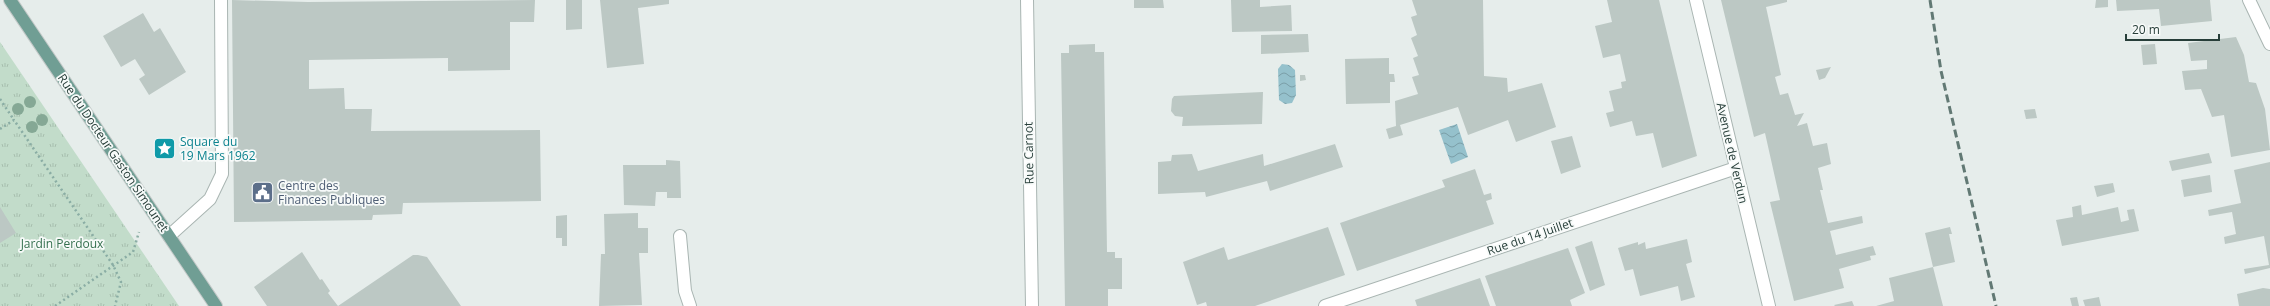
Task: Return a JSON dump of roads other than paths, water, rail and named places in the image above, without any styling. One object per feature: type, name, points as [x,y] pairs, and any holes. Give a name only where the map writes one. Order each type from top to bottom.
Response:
[{"type":"main road","name":"Rue du Docteur Gaston Simounet","points":[[10,0],[216,306]]},
{"type":"street","points":[[169,236],[210,199],[222,174],[221,0]]},
{"type":"street","name":"Rue Carnot","points":[[1027,0],[1032,306]]},
{"type":"street","name":"Avenue de Verdun","points":[[1696,0],[1769,306]]},
{"type":"street","points":[[2249,0],[2270,44]]},
{"type":"street","name":"Rue du 14 Juillet","points":[[1325,306],[1736,168]]},
{"type":"street","points":[[680,236],[685,291],[690,306]]},
{"type":"water","points":[[1282,64],[1289,65],[1295,70],[1296,95],[1292,103],[1285,104],[1279,100],[1278,69]]},
{"type":"water","points":[[1457,124],[1468,157],[1451,164],[1439,130]]},
{"type":"railway","points":[[1930,0],[1941,71],[1996,306]]},
{"type":"place","name":"Square du 19 Mars 1962","points":[[164,149]]},
{"type":"place","name":"Centre des Finances Publiques","points":[[262,193]]},
{"type":"park label","name":"Jardin Perdoux","points":[[62,244]]}]
